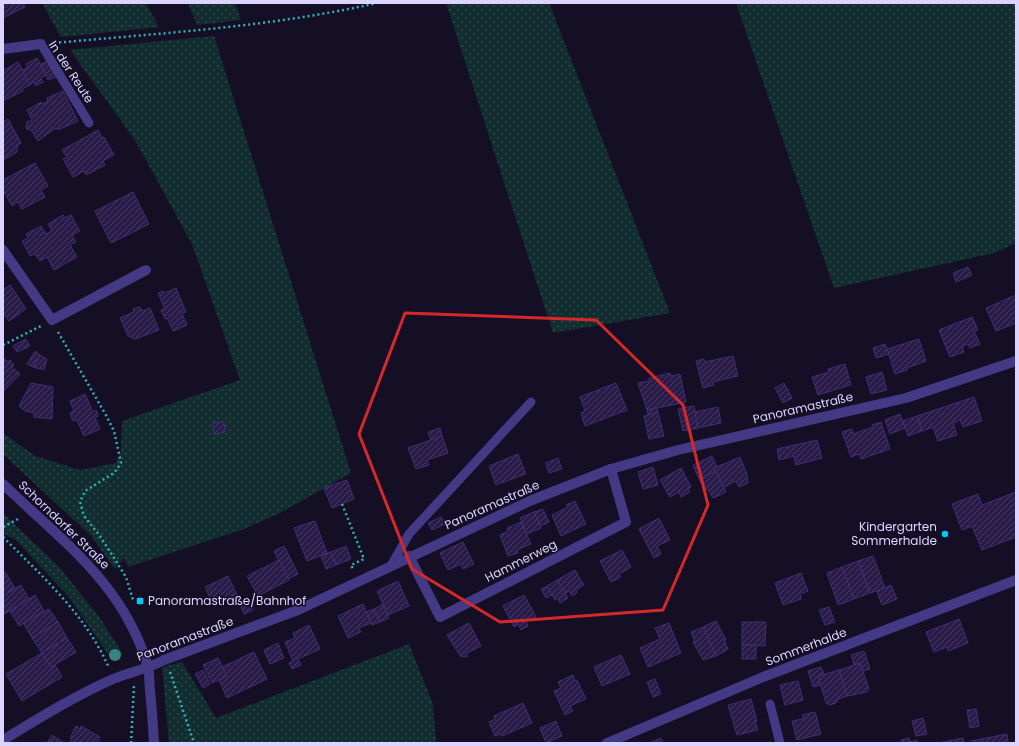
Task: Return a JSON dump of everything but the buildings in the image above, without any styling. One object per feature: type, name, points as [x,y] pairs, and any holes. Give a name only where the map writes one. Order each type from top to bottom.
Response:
[{"type":"street","name":"In der Reute","points":[[3,49],[41,44]]},
{"type":"street","points":[[3,250],[52,320],[146,270]]},
{"type":"street","name":"Panoramastraße","points":[[3,740],[39,718],[114,679],[148,669],[164,660],[298,610],[409,556],[532,500],[611,469],[678,450],[906,398],[1016,361]]},
{"type":"street","name":"Hammerweg","points":[[409,556],[440,617],[626,522],[611,469]]},
{"type":"street","name":"Schorndorfer Straße","points":[[3,484],[66,542],[114,594],[127,616],[148,669],[154,743]]},
{"type":"street","name":"Sommerhalde","points":[[607,743],[763,677],[1016,580]]},
{"type":"lane","name":"In der Reute","points":[[41,44],[88,123]]},
{"type":"lane","points":[[392,564],[409,534],[531,402]]},
{"type":"lane","points":[[770,704],[780,743]]},
{"type":"path","points":[[41,44],[205,29],[334,12],[377,3]]},
{"type":"path","points":[[3,344],[52,320],[114,431],[121,463],[114,473],[86,491],[80,502],[84,516],[100,536],[126,577],[134,603]]},
{"type":"path","points":[[342,504],[364,559],[351,564],[357,581]]},
{"type":"path","points":[[3,527],[15,522]]},
{"type":"path","points":[[3,537],[65,600],[99,646],[114,679]]},
{"type":"path","points":[[164,660],[174,680],[194,743]]},
{"type":"path","points":[[131,673],[134,683],[131,743]]},
{"type":"highlighted area","points":[[405,313],[596,320],[683,405],[708,505],[663,610],[500,622],[412,569],[359,434]]},
{"type":"green space","points":[[42,3],[146,3],[159,27],[61,37]]},
{"type":"green space","points":[[188,3],[235,3],[241,20],[197,25]]},
{"type":"green space","points":[[446,3],[549,3],[670,313],[553,333]]},
{"type":"green space","points":[[736,3],[1016,3],[1016,243],[994,253],[834,288]]},
{"type":"green space","points":[[214,36],[351,473],[280,513],[244,529],[128,567],[124,558],[115,569],[91,536],[3,454],[3,433],[35,456],[80,470],[116,463],[121,451],[122,421],[240,380],[192,244],[135,140],[70,50]]},
{"type":"green space","points":[[3,513],[60,568],[100,618],[123,654],[110,657],[69,597],[16,540],[3,533]]},
{"type":"green space","points":[[409,644],[433,704],[436,743],[169,743],[162,667],[182,662],[216,718]]},
{"type":"place","name":"Kindergarten Sommerhalde","points":[[945,534]]},
{"type":"place","name":"Panoramastraße/Bahnhof","points":[[140,601]]}]
